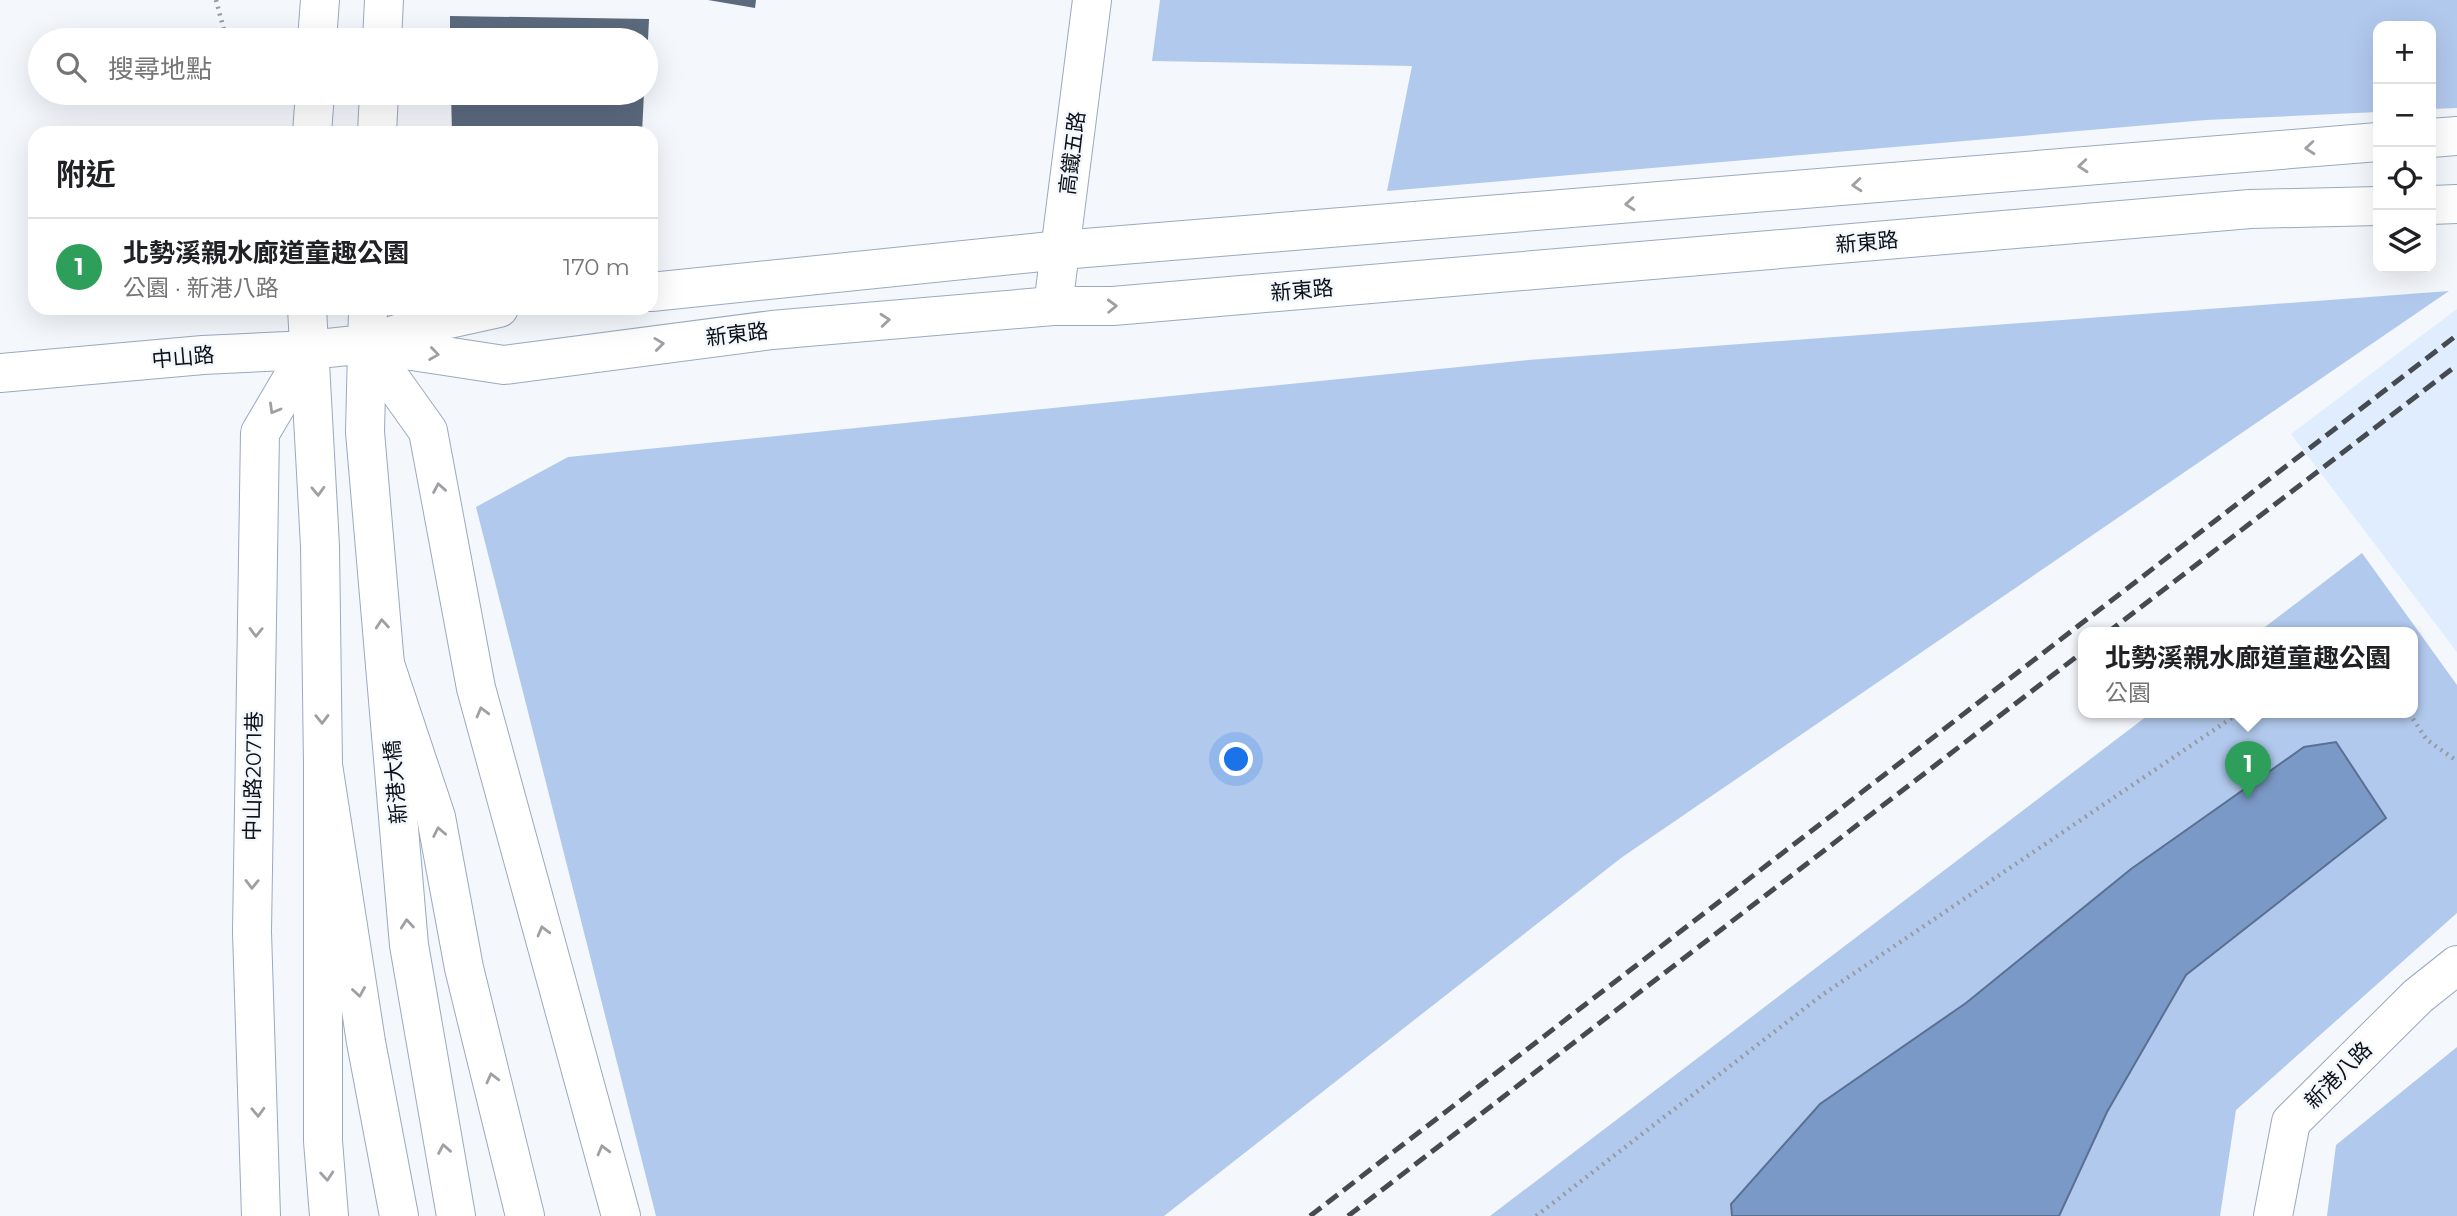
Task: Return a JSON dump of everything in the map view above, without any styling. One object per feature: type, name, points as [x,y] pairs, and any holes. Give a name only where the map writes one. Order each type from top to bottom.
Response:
[{"type":"main road","points":[[318,28],[320,0]]},
{"type":"main road","points":[[383,28],[384,0]]},
{"type":"main road","name":"高鐵五路","points":[[1053,306],[1092,0]]},
{"type":"main road","points":[[313,126],[314,105]]},
{"type":"main road","points":[[377,126],[378,105]]},
{"type":"main road","points":[[2436,138],[2457,136]]},
{"type":"main road","points":[[658,291],[1061,250],[2373,142]]},
{"type":"main road","points":[[2436,205],[2457,204]]},
{"type":"main road","name":"新東路","points":[[367,326],[503,365],[772,330],[1053,306],[1127,305],[2250,209],[2373,206]]},
{"type":"main road","points":[[307,315],[320,546],[323,1141],[329,1216]]},
{"type":"main road","points":[[467,315],[431,323],[367,326],[428,431],[475,688],[621,1216]]},
{"type":"main road","name":"中山路","points":[[0,373],[203,355],[309,350],[367,326]]},
{"type":"main road","name":"新港大橋","points":[[367,326],[365,432],[409,945],[456,1216]]},
{"type":"main road","name":"中山路2071巷","points":[[261,1216],[252,932],[260,433],[309,350]]},
{"type":"main road","points":[[384,664],[436,817],[464,968],[525,1216]]},
{"type":"main road","points":[[323,765],[366,1042],[399,1216]]},
{"type":"main road","name":"新港八路","points":[[2273,1216],[2291,1122],[2418,996],[2457,965]]},
{"type":"path","points":[[216,0],[223,28]]},
{"type":"path","points":[[1536,1216],[1822,995],[2232,718]]},
{"type":"path","points":[[2412,718],[2427,740],[2457,761]]},
{"type":"shaded area","points":[[1160,0],[2457,0],[2457,108],[2436,109],[2436,21],[2373,21],[2373,112],[2206,120],[1387,191],[1412,66],[1152,61]]},
{"type":"shaded area","points":[[2449,291],[1621,858],[1164,1216],[656,1216],[476,507],[568,457],[1528,360]]},
{"type":"shaded area","points":[[2457,309],[2457,652],[2291,434]]},
{"type":"shaded area","points":[[2362,553],[2415,627],[2265,627]]},
{"type":"shaded area","points":[[2418,631],[2457,685],[2457,913],[2236,1110],[2220,1216],[1490,1216],[2144,718],[2418,718]]},
{"type":"shaded area","points":[[2336,742],[2386,818],[2186,975],[2107,1112],[2059,1216],[1732,1216],[1731,1204],[1820,1104],[1966,1003],[2131,869],[2304,747]]},
{"type":"shaded area","points":[[2457,1047],[2457,1216],[2327,1216],[2336,1145]]},
{"type":"building","points":[[708,0],[756,0],[755,8]]},
{"type":"building","points":[[450,16],[649,19],[649,28],[450,28]]},
{"type":"building","points":[[451,105],[643,105],[642,126],[452,126]]},
{"type":"railway","points":[[1310,1216],[2457,335]]},
{"type":"railway","points":[[2115,627],[2457,365]]},
{"type":"railway","points":[[1348,1216],[2078,656]]},
{"type":"place","name":"北勢溪親水廊道童趣公園","points":[[2248,799]]}]
